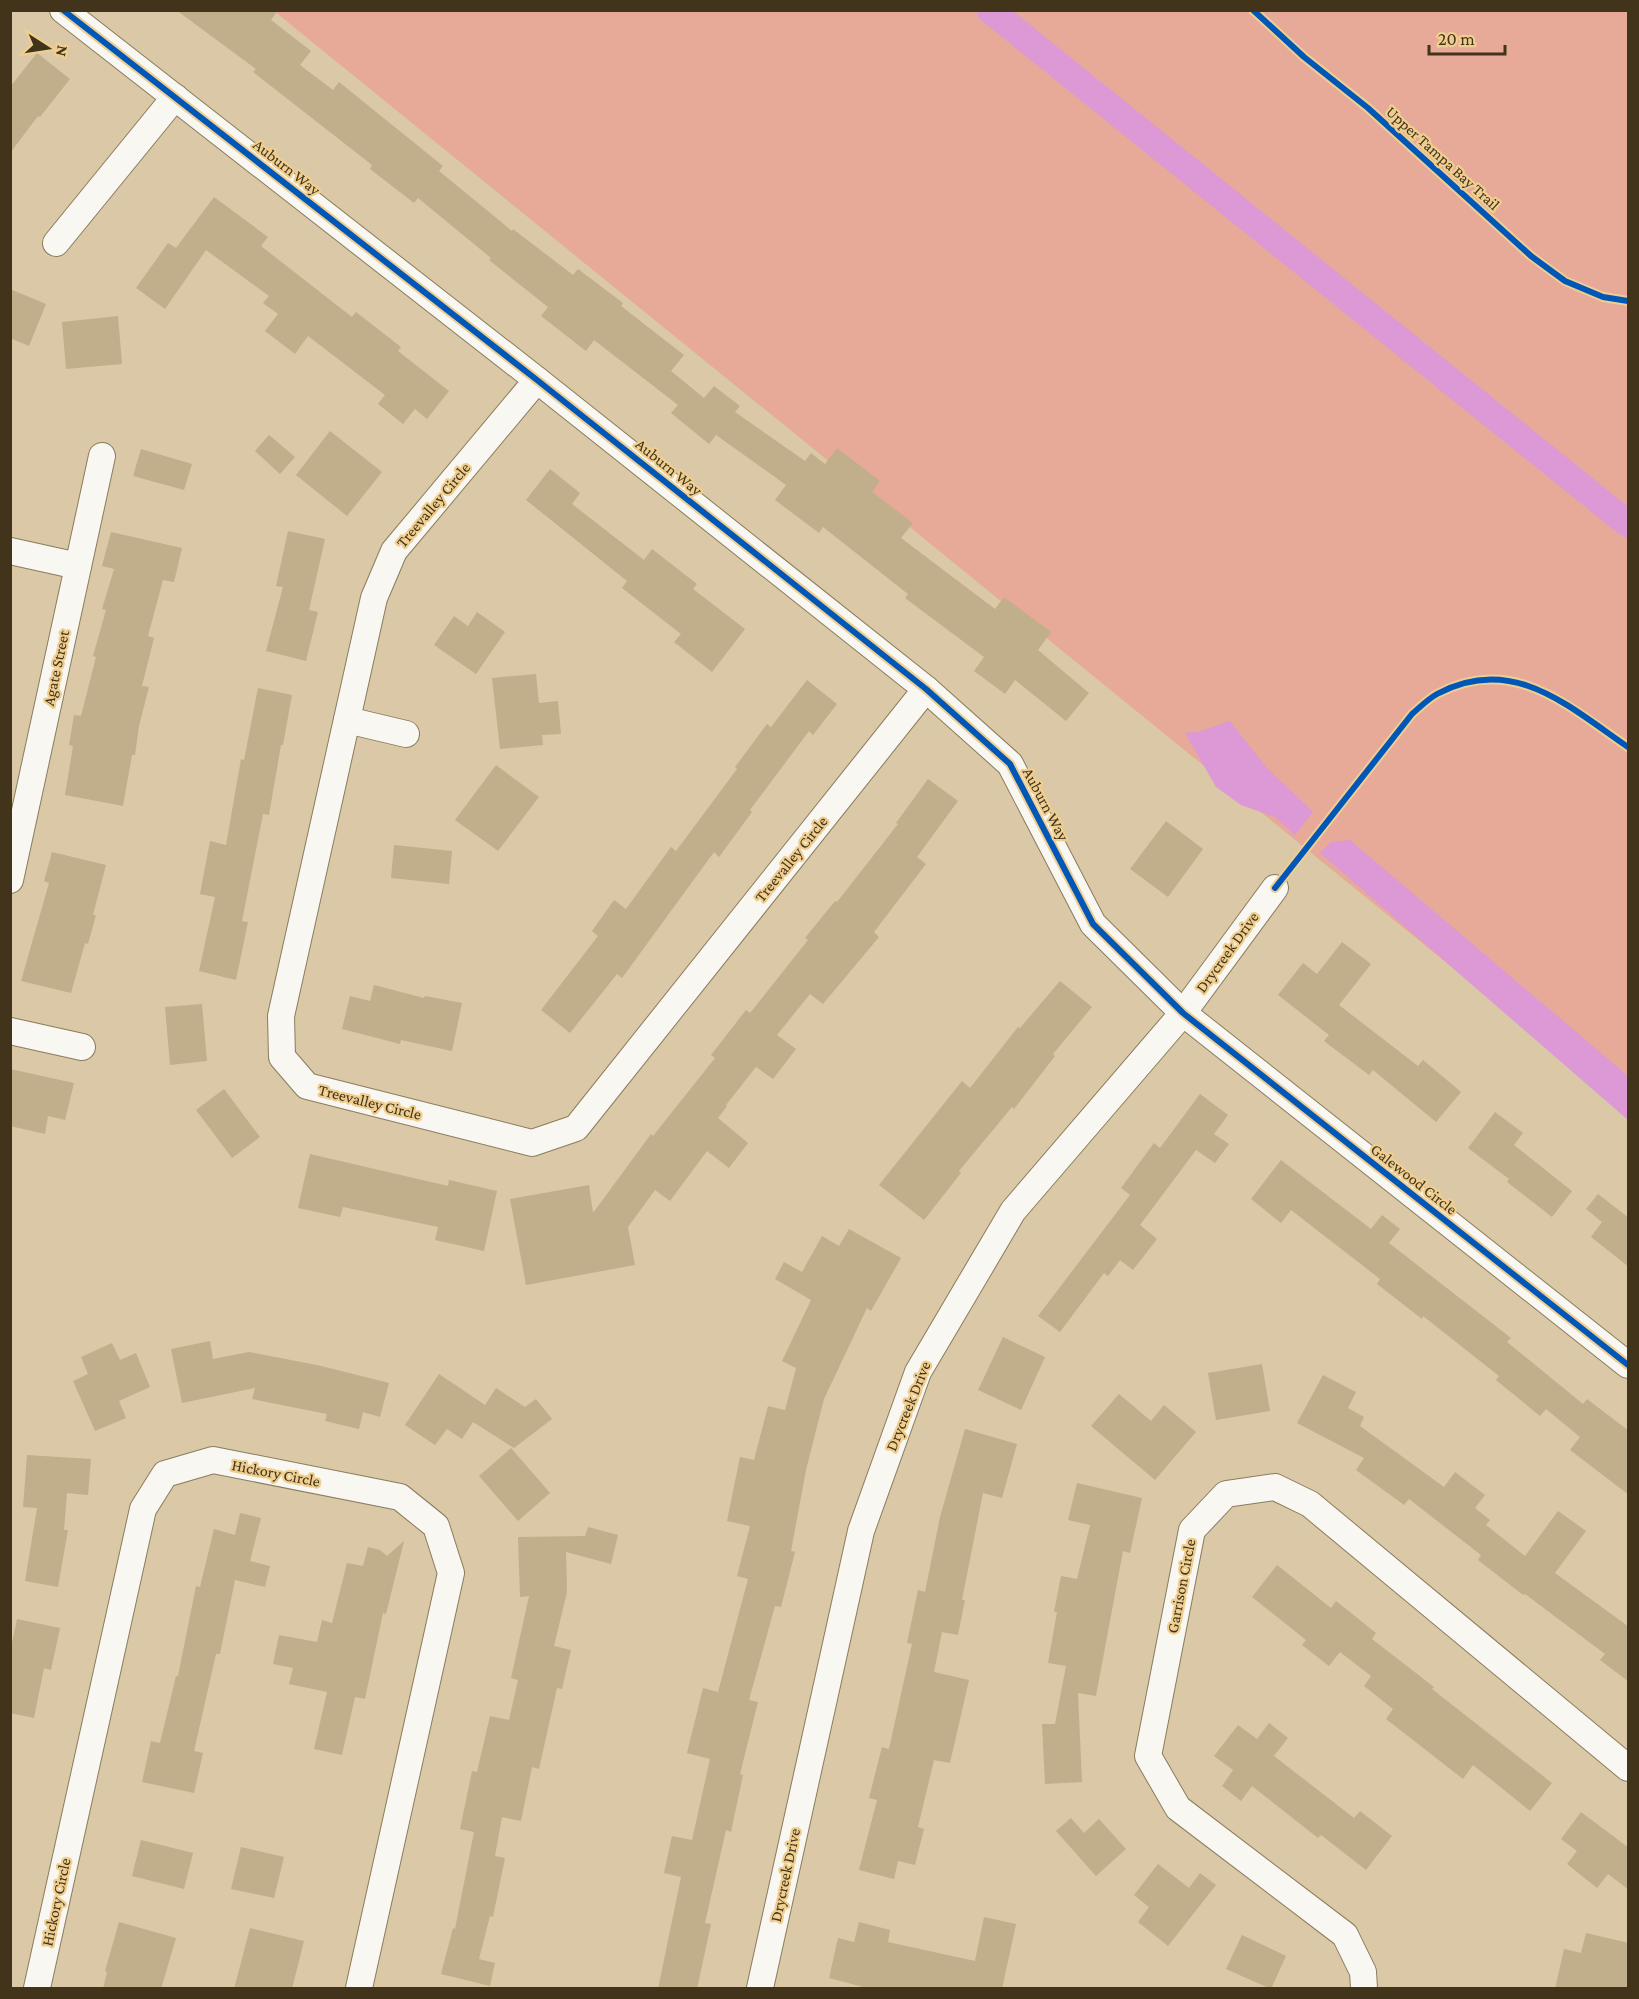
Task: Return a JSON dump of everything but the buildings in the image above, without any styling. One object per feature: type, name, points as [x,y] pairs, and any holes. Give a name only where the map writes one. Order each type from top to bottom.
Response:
[{"type":"street","name":"Auburn Way","points":[[63,10],[537,380],[926,689],[1010,764],[1093,924],[1183,1013]]},
{"type":"street","points":[[56,243],[175,97]]},
{"type":"street","name":"Treevalley Circle","points":[[537,380],[394,551],[374,598],[281,1016],[282,1057],[307,1086],[532,1143],[576,1128],[926,689]]},
{"type":"street","name":"Agate Street","points":[[10,880],[19,797],[78,566],[102,456]]},
{"type":"street","points":[[10,551],[78,566]]},
{"type":"street","points":[[347,720],[406,734]]},
{"type":"street","name":"Drycreek Drive","points":[[760,1989],[861,1531],[918,1372],[1013,1211],[1183,1013],[1275,888]]},
{"type":"street","name":"Galewood Circle","points":[[1183,1013],[1629,1365]]},
{"type":"street","points":[[10,1031],[82,1047]]},
{"type":"street","name":"Hickory Circle","points":[[37,1989],[143,1509],[165,1474],[213,1460],[400,1497],[436,1526],[451,1573],[359,1989]]},
{"type":"street","name":"Garrison Circle","points":[[1364,1989],[1363,1972],[1345,1935],[1178,1808],[1148,1756],[1192,1530],[1226,1494],[1275,1487],[1310,1504],[1629,1768]]},
{"type":"shaded area","points":[[274,11],[1628,11],[1628,1110]]},
{"type":"shaded area","points":[[1230,721],[1266,767],[1313,812],[1295,835],[1275,817],[1241,805],[1216,787],[1185,733],[1198,732]]},
{"type":"shaded area","points":[[1350,840],[1628,1076],[1628,1120],[1320,853],[1331,842]]},
{"type":"waterway","points":[[990,10],[1628,524]]},
{"type":"cycle path","points":[[63,10],[537,380],[926,689],[1010,764],[1093,924],[1183,1013],[1628,1365]]},
{"type":"cycle path","name":"Upper Tampa Bay Trail","points":[[1253,10],[1304,57],[1368,108],[1531,256],[1565,281],[1603,297],[1628,301]]},
{"type":"cycle path","points":[[1275,888],[1412,714],[1437,694],[1465,683],[1491,679],[1515,682],[1539,690],[1562,702],[1628,747]]}]
